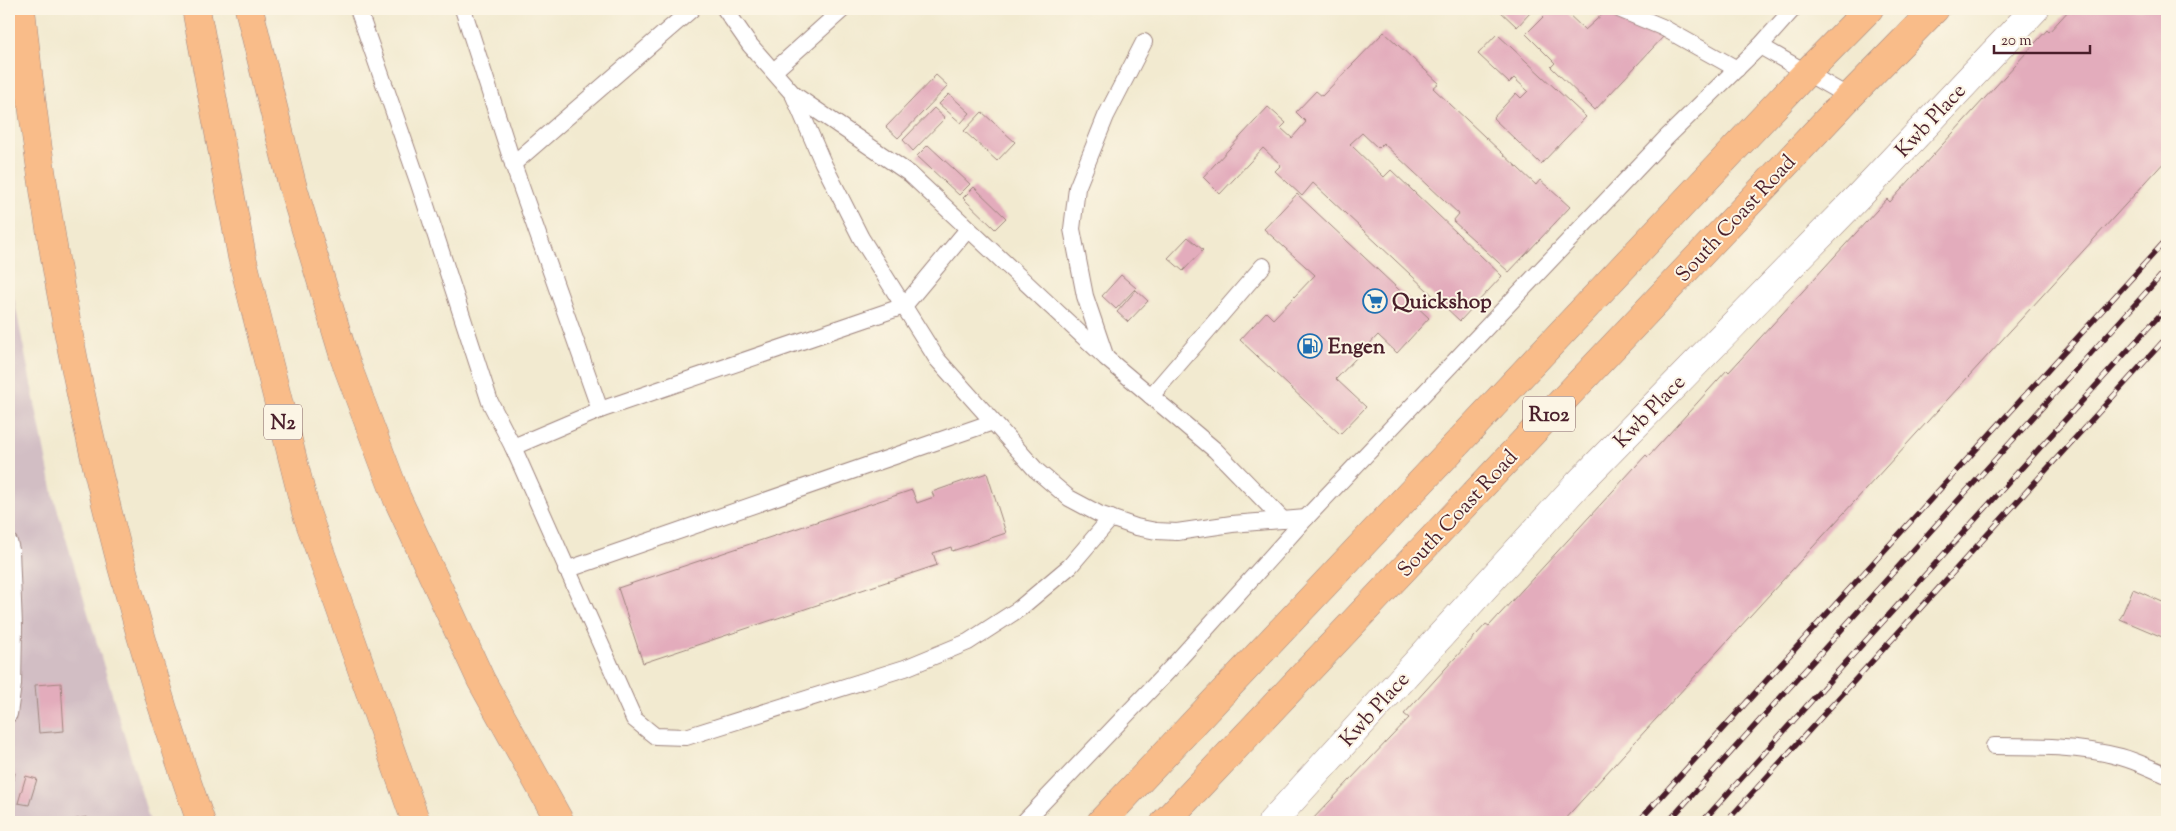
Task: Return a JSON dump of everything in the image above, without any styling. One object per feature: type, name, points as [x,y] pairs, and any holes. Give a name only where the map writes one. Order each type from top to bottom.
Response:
[{"type":"main road","points":[[21,9],[30,101],[77,373],[118,551],[170,737],[201,822]]},
{"type":"main road","name":"N2","points":[[196,9],[242,257],[306,512],[416,822]]},
{"type":"main road","points":[[250,9],[292,184],[345,360],[397,498],[481,680],[560,822]]},
{"type":"main road","name":"R102","points":[[1101,822],[1805,74],[1869,9]]},
{"type":"main road","name":"South Coast Road","points":[[1166,822],[1849,97],[1935,9]]},
{"type":"street","name":"Kwb Place","points":[[1272,822],[1578,484],[1861,194],[2035,9]]},
{"type":"lane","points":[[358,9],[419,184],[490,402],[513,447],[566,570],[634,719],[655,736],[686,737],[905,668],[968,642],[1019,609],[1070,566],[1110,518]]},
{"type":"lane","points":[[463,9],[513,164],[600,410]]},
{"type":"lane","points":[[513,164],[692,9]]},
{"type":"lane","points":[[725,9],[750,45],[793,94],[823,163],[861,238],[937,359],[1036,470],[1069,498],[1110,518],[1136,527],[1177,532],[1232,524],[1306,518]]},
{"type":"lane","points":[[774,71],[843,9]]},
{"type":"lane","points":[[1619,9],[1662,27],[1737,69]]},
{"type":"lane","points":[[1024,822],[1171,668],[1306,518],[1665,139],[1760,46],[1793,9]]},
{"type":"lane","points":[[1106,358],[1085,296],[1072,229],[1073,210],[1077,188],[1106,116],[1144,42]]},
{"type":"lane","points":[[1760,46],[1805,74],[1849,97]]},
{"type":"lane","points":[[793,94],[910,174],[1106,358],[1215,450],[1283,520]]},
{"type":"lane","points":[[513,447],[600,410],[904,306],[968,229]]},
{"type":"lane","points":[[1151,396],[1263,266]]},
{"type":"lane","points":[[566,570],[993,422]]},
{"type":"lane","points":[[9,542],[11,550],[14,627],[13,684],[9,714]]},
{"type":"lane","points":[[1994,746],[2037,746],[2121,757],[2167,775]]},
{"type":"shaded area","points":[[9,274],[54,498],[150,822],[9,822]]},
{"type":"building","points":[[1498,9],[1525,9],[1530,13],[1517,27]]},
{"type":"building","points":[[1551,9],[1563,9],[1585,30],[1605,12],[1664,36],[1595,110],[1551,67],[1555,63],[1526,34]]},
{"type":"building","points":[[2070,9],[2167,9],[2167,159],[1562,822],[1310,822],[1409,718],[1404,714],[1486,624],[1489,626],[1646,455],[1648,457],[1727,370],[1729,372],[1887,199],[1890,202],[2047,30],[2049,32]]},
{"type":"building","points":[[1384,32],[1439,83],[1433,88],[1536,185],[1540,180],[1570,207],[1509,272],[1453,221],[1459,214],[1383,143],[1378,148],[1362,133],[1350,144],[1384,177],[1391,170],[1502,276],[1460,321],[1313,183],[1302,196],[1275,171],[1281,165],[1263,148],[1220,194],[1203,177],[1268,107],[1286,123],[1281,128],[1292,138],[1306,122],[1296,112],[1316,91],[1322,96]]},
{"type":"building","points":[[1497,34],[1586,117],[1541,164],[1493,118],[1516,93],[1521,98],[1528,91],[1514,78],[1509,83],[1478,54]]},
{"type":"building","points":[[936,75],[948,86],[898,138],[886,127]]},
{"type":"building","points":[[949,94],[970,113],[961,123],[939,104]]},
{"type":"building","points":[[934,108],[945,118],[913,151],[903,140]]},
{"type":"building","points":[[982,112],[1015,142],[997,161],[964,131]]},
{"type":"building","points":[[928,145],[970,184],[959,195],[917,156]]},
{"type":"building","points":[[974,187],[1006,218],[995,229],[963,198]]},
{"type":"building","points":[[1297,194],[1429,318],[1397,353],[1378,335],[1336,379],[1366,407],[1340,434],[1240,340],[1266,312],[1273,319],[1315,275],[1264,229]]},
{"type":"building","points":[[1188,237],[1203,250],[1183,271],[1168,258]]},
{"type":"building","points":[[1121,275],[1136,288],[1116,309],[1102,296]]},
{"type":"building","points":[[1136,290],[1148,301],[1128,322],[1117,312]]},
{"type":"building","points":[[987,473],[1006,533],[952,551],[951,547],[933,553],[937,565],[643,663],[618,588],[912,490],[917,503],[934,497],[932,492]]},
{"type":"building","points":[[2133,589],[2167,604],[2167,639],[2120,619]]},
{"type":"building","points":[[61,683],[64,731],[39,733],[35,685]]},
{"type":"building","points":[[9,771],[15,773],[9,797]]},
{"type":"building","points":[[26,776],[37,779],[29,805],[18,803]]},
{"type":"building","points":[[87,817],[88,822],[67,822],[67,821]]},
{"type":"railway","points":[[1638,822],[2167,239]]},
{"type":"railway","points":[[1668,822],[2167,269]]},
{"type":"railway","points":[[1702,822],[2167,307]]},
{"type":"railway","points":[[1726,822],[2167,337]]},
{"type":"place","name":"Quickshop","points":[[1375,301]]},
{"type":"place","name":"Engen","points":[[1310,346]]}]
